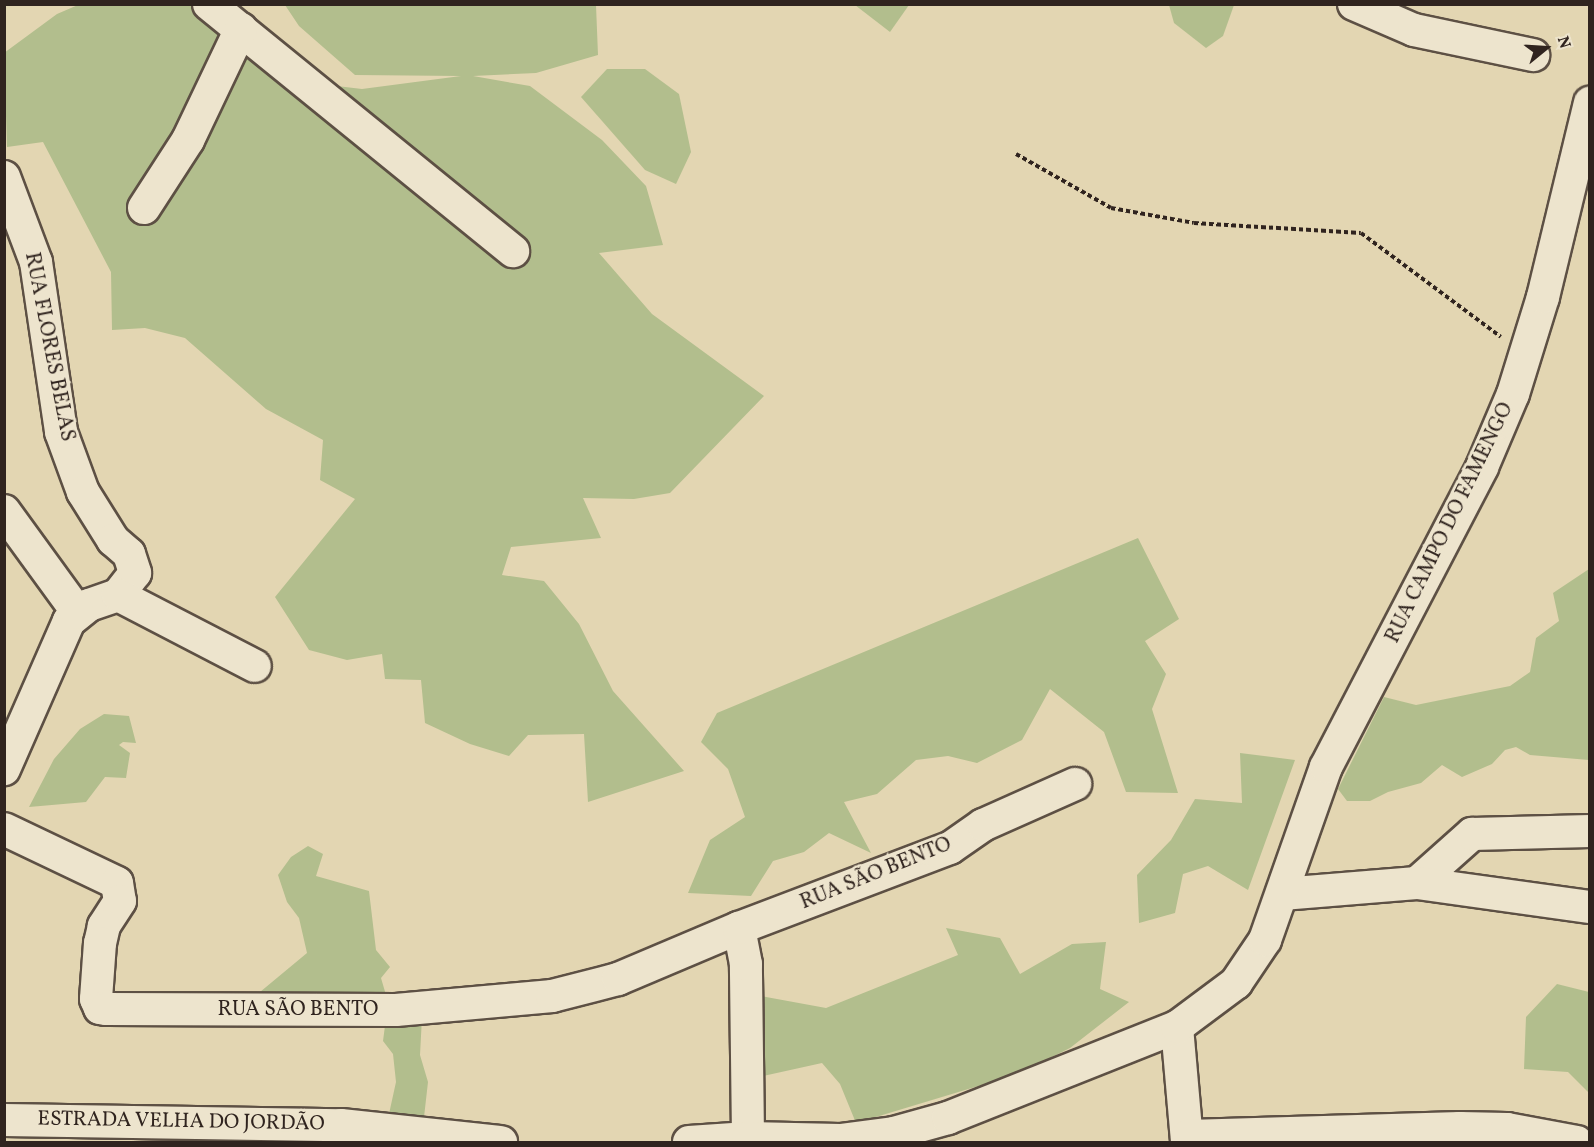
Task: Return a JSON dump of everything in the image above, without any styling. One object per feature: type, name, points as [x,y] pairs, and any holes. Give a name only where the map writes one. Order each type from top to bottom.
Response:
[{"type":"street","points":[[209,4],[513,251]]},
{"type":"street","points":[[1354,4],[1414,30],[1533,55]]},
{"type":"street","points":[[144,208],[188,140],[241,29]]},
{"type":"street","name":"RUA CAMPO DO FAMENGO","points":[[1282,894],[1326,767],[1482,466],[1525,356],[1543,297],[1590,103]]},
{"type":"street","name":"RUA FLORES BELAS","points":[[4,177],[41,284],[46,341],[61,432],[83,492],[113,540],[133,561],[135,573],[118,595]]},
{"type":"street","points":[[4,511],[78,613]]},
{"type":"street","points":[[4,769],[61,637],[78,613],[118,595],[255,666]]},
{"type":"street","name":"RUA SÃO BENTO","points":[[4,829],[117,883],[120,901],[104,926],[100,943],[96,999],[100,1008],[396,1010],[552,996],[618,979],[739,928],[950,848],[983,825],[1075,784]]},
{"type":"street","points":[[1417,883],[1472,834],[1590,831]]},
{"type":"street","points":[[689,1143],[748,1138],[840,1140],[894,1133],[948,1118],[1177,1027],[1236,983],[1265,940],[1282,894],[1417,883],[1590,907]]},
{"type":"street","points":[[739,928],[746,964],[748,1138]]},
{"type":"street","points":[[1177,1027],[1188,1139],[1460,1128],[1507,1129],[1577,1143]]},
{"type":"street","name":"ESTRADA VELHA DO JORDÃO","points":[[4,1120],[340,1125],[501,1143]]},
{"type":"path","points":[[1016,154],[1111,208],[1194,224],[1361,233],[1525,356]]},
{"type":"green space","points":[[1169,4],[1234,5],[1223,36],[1206,48],[1174,23]]},
{"type":"green space","points":[[78,5],[233,5],[320,84],[362,89],[461,76],[355,75],[299,26],[285,5],[596,5],[598,55],[536,73],[473,76],[530,86],[602,140],[646,186],[663,245],[599,253],[652,314],[764,396],[670,493],[634,499],[583,498],[601,538],[511,547],[502,575],[544,581],[579,624],[613,691],[684,771],[588,802],[584,734],[528,735],[509,756],[470,744],[425,723],[421,680],[385,679],[382,654],[347,660],[309,650],[275,597],[355,499],[320,480],[323,440],[266,409],[185,338],[145,328],[112,330],[111,272],[43,142],[7,147],[4,53],[57,14]]},
{"type":"green space","points":[[855,5],[909,5],[890,32]]},
{"type":"green space","points":[[607,69],[645,69],[679,94],[691,152],[676,184],[645,170],[581,97]]},
{"type":"green space","points":[[1138,538],[1179,619],[1145,641],[1166,674],[1152,709],[1178,793],[1126,792],[1104,732],[1050,689],[1022,740],[977,763],[948,756],[916,760],[877,794],[844,802],[871,853],[829,833],[804,852],[773,861],[751,896],[688,893],[710,840],[745,817],[728,769],[701,742],[717,713]]},
{"type":"green space","points":[[1589,569],[1589,760],[1530,755],[1516,747],[1505,750],[1492,764],[1462,777],[1442,765],[1421,783],[1388,792],[1370,801],[1347,801],[1338,789],[1384,697],[1416,705],[1510,686],[1530,672],[1536,638],[1559,621],[1553,593]]},
{"type":"green space","points":[[104,714],[129,716],[136,743],[123,742],[119,745],[130,753],[126,778],[105,777],[86,802],[29,807],[54,759],[80,729]]},
{"type":"green space","points":[[1240,753],[1295,760],[1248,890],[1208,866],[1183,874],[1175,913],[1139,923],[1137,875],[1171,840],[1195,799],[1242,803]]},
{"type":"green space","points":[[308,846],[323,854],[316,876],[369,891],[376,950],[390,967],[381,978],[386,995],[254,997],[307,953],[299,918],[287,902],[278,875],[291,857]]},
{"type":"green space","points":[[946,928],[1000,938],[1020,974],[1072,944],[1106,942],[1100,989],[1129,1002],[1070,1048],[1018,1074],[856,1123],[840,1084],[822,1063],[759,1077],[761,996],[826,1008],[958,955]]},
{"type":"green space","points":[[1557,984],[1589,992],[1589,1093],[1568,1072],[1524,1069],[1526,1017]]},
{"type":"green space","points":[[422,1017],[420,1055],[428,1082],[423,1126],[387,1123],[396,1082],[393,1054],[383,1041],[386,1018]]}]
